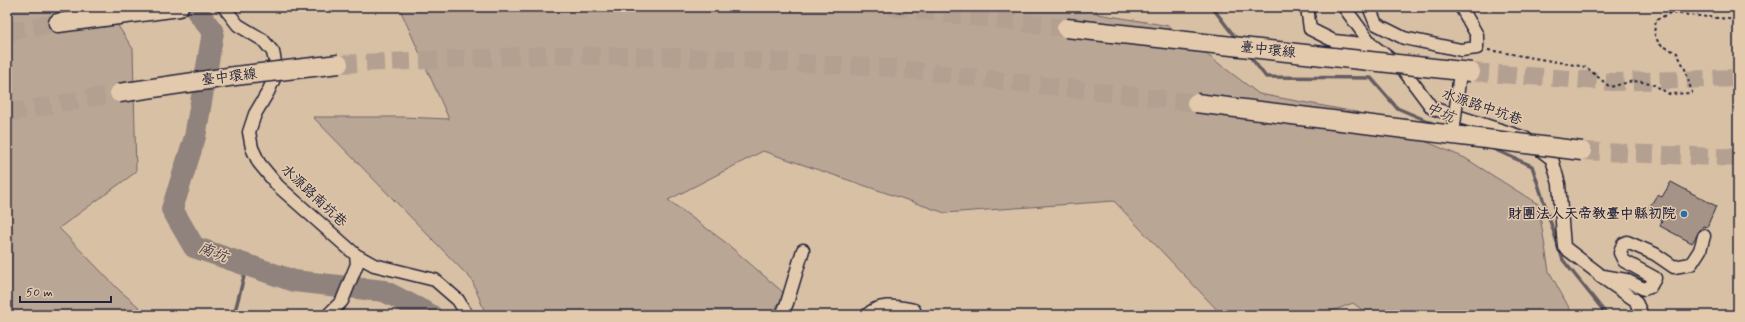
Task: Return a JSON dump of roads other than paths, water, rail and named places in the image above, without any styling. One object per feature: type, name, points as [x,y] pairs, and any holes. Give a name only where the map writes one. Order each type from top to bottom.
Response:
[{"type":"highway","points":[[58,23],[179,7]]},
{"type":"highway","name":"臺中環線","points":[[1066,28],[1465,72]]},
{"type":"highway","name":"臺中環線","points":[[119,92],[235,76],[339,64]]},
{"type":"highway","points":[[1196,103],[1582,151]]},
{"type":"street","name":"水源路南坑巷","points":[[224,7],[238,25],[263,40],[273,52],[277,72],[268,92],[254,114],[249,132],[252,148],[259,163],[278,186],[357,260],[436,280],[458,300],[466,315]]},
{"type":"street","points":[[1307,7],[1310,29],[1334,41],[1372,45]]},
{"type":"street","name":"水源路中坑巷","points":[[1344,7],[1372,45],[1402,68],[1432,108],[1525,138],[1552,159],[1559,184],[1564,248],[1600,276],[1635,300],[1642,315]]},
{"type":"street","points":[[1369,7],[1376,24],[1404,38],[1461,50],[1477,48],[1477,35],[1460,7]]},
{"type":"street","points":[[1453,135],[1465,72]]},
{"type":"street","points":[[1600,276],[1626,280],[1644,290],[1650,288],[1655,278],[1624,261],[1620,253],[1623,244],[1627,242],[1655,254],[1674,267],[1691,264],[1700,250],[1704,236]]},
{"type":"street","points":[[782,315],[803,250]]},
{"type":"street","points":[[328,315],[342,301],[357,260]]},
{"type":"street","points":[[868,315],[873,310],[891,305],[914,310],[913,315]]},
{"type":"waterway","name":"南坑","points":[[194,7],[213,32],[195,137],[172,209],[194,247],[294,281],[384,291],[431,315]]},
{"type":"waterway","name":"中坑","points":[[1212,7],[1238,41]]},
{"type":"waterway","name":"中坑","points":[[1248,54],[1266,77],[1371,78],[1397,108],[1437,125]]},
{"type":"waterway","name":"中坑","points":[[1489,147],[1532,166],[1563,260],[1607,315]]},
{"type":"waterway","points":[[234,315],[247,265]]},
{"type":"tunnel","points":[[890,7],[1066,28]]},
{"type":"tunnel","points":[[7,32],[58,23]]},
{"type":"tunnel","points":[[339,64],[549,55],[711,58],[891,68],[1196,103]]},
{"type":"tunnel","points":[[1471,72],[1613,82],[1738,78]]},
{"type":"tunnel","points":[[7,113],[119,93]]},
{"type":"tunnel","points":[[1582,151],[1738,158]]},
{"type":"place","name":"財團法人天帝教臺中縣初院","points":[[1684,214]]}]
